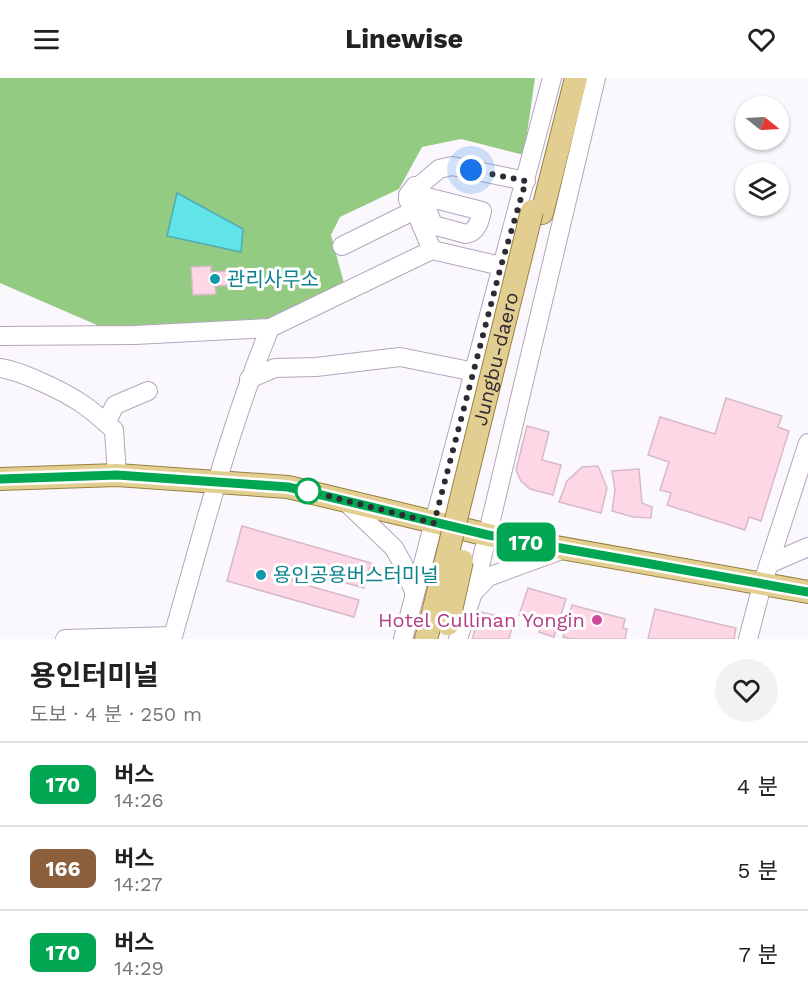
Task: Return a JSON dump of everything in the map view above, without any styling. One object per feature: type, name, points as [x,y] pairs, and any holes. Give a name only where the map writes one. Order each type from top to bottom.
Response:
[{"type":"main road","name":"Jungbu-daero","points":[[441,632],[566,78]]},
{"type":"main road","name":"Jungbu-daero","points":[[537,212],[576,78]]},
{"type":"main road","points":[[0,479],[117,475],[288,487],[434,523],[564,549],[765,574],[808,592]]},
{"type":"street","points":[[403,639],[552,78]]},
{"type":"street","points":[[473,593],[596,78]]},
{"type":"street","points":[[342,246],[419,198],[439,169],[452,166],[526,181]]},
{"type":"street","points":[[419,198],[432,250]]},
{"type":"street","points":[[0,336],[135,335],[270,328],[432,250],[501,266]]},
{"type":"street","points":[[65,639],[172,638],[216,482],[249,379],[270,328]]},
{"type":"street","points":[[249,379],[275,368],[316,367],[400,357],[475,372]]},
{"type":"street","points":[[0,369],[9,369],[81,403],[114,430],[117,475]]},
{"type":"street","points":[[106,423],[115,405],[148,391]]},
{"type":"street","points":[[748,639],[765,574],[808,442]]},
{"type":"street","points":[[345,501],[394,548],[415,594]]},
{"type":"street","points":[[765,574],[808,547]]},
{"type":"street","points":[[441,632],[488,577],[564,549]]},
{"type":"green space","points":[[0,78],[535,78],[524,155],[461,139],[422,147],[399,189],[340,217],[331,235],[345,287],[267,323],[106,329],[0,283]]},
{"type":"water","points":[[177,193],[243,229],[241,252],[167,236]]},
{"type":"building","name":"관리사무소","points":[[211,266],[211,272],[239,273],[239,285],[215,286],[216,294],[193,295],[191,267]]},
{"type":"building","points":[[726,398],[782,416],[778,427],[789,431],[761,521],[749,517],[745,530],[667,505],[671,493],[660,490],[669,462],[648,455],[660,417],[715,434]]},
{"type":"building","points":[[527,426],[549,432],[542,460],[561,465],[553,495],[530,489],[521,481],[516,470]]},
{"type":"building","points":[[598,466],[607,488],[601,513],[559,502],[567,481],[582,467]]},
{"type":"building","points":[[639,469],[642,503],[652,507],[651,518],[633,517],[612,511],[615,490],[612,471]]},
{"type":"building","name":"용인공용버스터미널","points":[[242,526],[371,563],[364,588],[296,569],[292,581],[359,600],[354,617],[227,581]]},
{"type":"building","points":[[528,588],[566,599],[554,637],[539,632],[541,628],[527,624],[529,618],[519,615]]},
{"type":"building","points":[[572,605],[625,619],[623,628],[627,629],[625,639],[563,637]]},
{"type":"building","points":[[655,609],[736,628],[734,639],[648,639]]},
{"type":"building","points":[[481,612],[514,620],[509,639],[472,639]]},
{"type":"bus line","name":"170","points":[[0,479],[117,475],[288,487],[488,535],[808,592]]},
{"type":"place","name":"관리사무소","points":[[215,279]]},
{"type":"place","name":"용인공용버스터미널","points":[[261,575]]},
{"type":"place","name":"Hotel Cullinan Yongin","points":[[597,620]]},
{"type":"route","points":[[308,491],[434,523],[501,266],[526,181],[471,170]]}]
